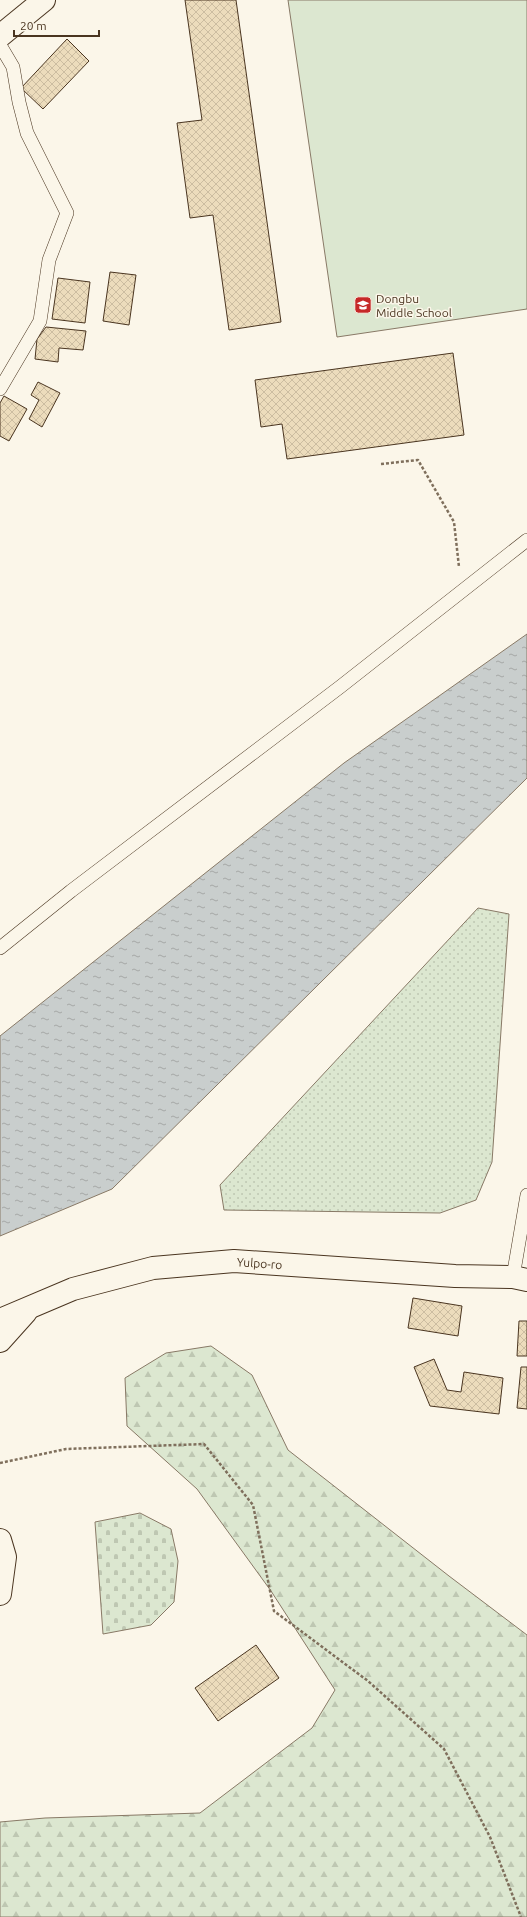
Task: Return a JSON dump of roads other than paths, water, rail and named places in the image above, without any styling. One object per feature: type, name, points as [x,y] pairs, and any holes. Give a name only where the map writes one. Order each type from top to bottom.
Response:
[{"type":"street","points":[[0,36],[44,0]]},
{"type":"street","name":"Yulpo-ro","points":[[0,1320],[73,1289],[153,1268],[234,1261],[520,1279]]},
{"type":"street","points":[[0,1341],[30,1307]]},
{"type":"street","points":[[0,1540],[5,1557],[0,1594]]},
{"type":"lane","points":[[0,45],[13,67],[19,102],[28,133],[67,213],[49,260],[40,321],[0,389]]},
{"type":"lane","points":[[0,948],[71,891],[340,687],[527,540]]},
{"type":"lane","points":[[520,1279],[527,1195]]},
{"type":"water","points":[[527,634],[527,778],[112,1189],[0,1236],[0,1036],[344,763]]},
{"type":"place","name":"Dongbu Middle School","points":[[363,305]]}]
